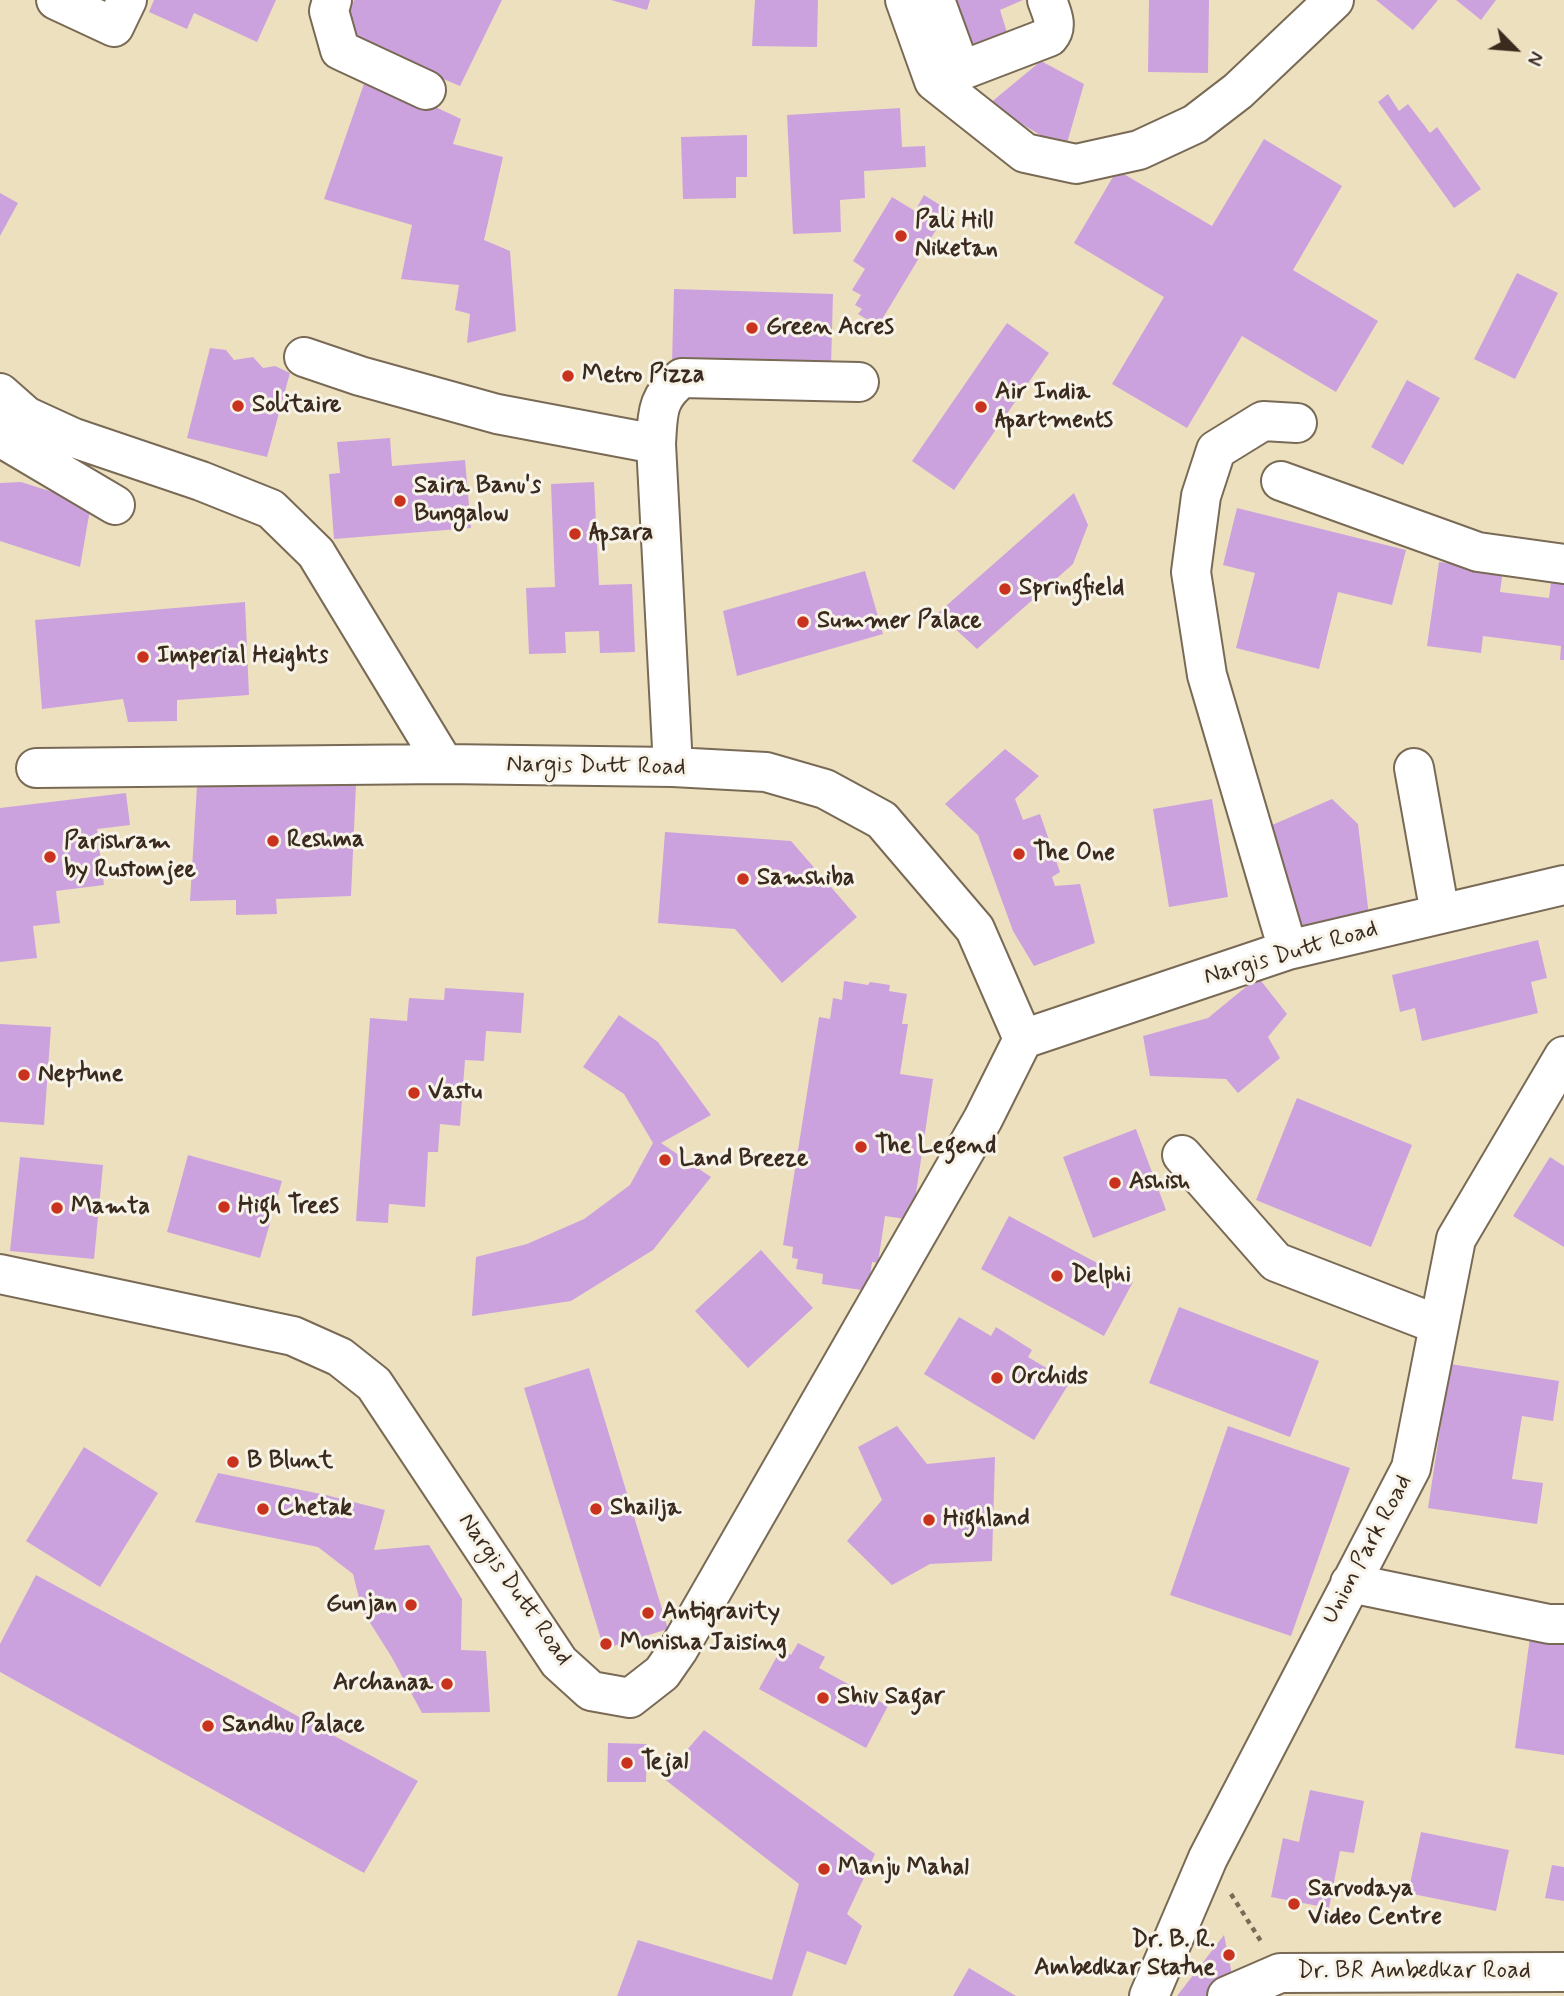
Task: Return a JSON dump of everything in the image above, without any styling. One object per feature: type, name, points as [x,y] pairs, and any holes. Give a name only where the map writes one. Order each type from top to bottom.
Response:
[{"type":"street","points":[[56,0],[114,27],[127,0]]},
{"type":"street","points":[[332,0],[329,11],[340,50],[426,90]]},
{"type":"street","points":[[905,0],[947,76],[1025,153],[1076,164],[1139,149],[1195,124],[1238,91],[1334,0]]},
{"type":"street","points":[[935,0],[947,76]]},
{"type":"street","points":[[947,76],[1049,37],[1053,33],[1054,23],[1047,0]]},
{"type":"street","points":[[304,357],[360,376],[497,414],[656,444]]},
{"type":"street","points":[[673,767],[656,444],[658,408],[667,389],[682,377],[859,382]]},
{"type":"street","points":[[0,393],[26,416],[74,438],[201,481],[271,509],[316,553],[444,764]]},
{"type":"street","points":[[1288,950],[1208,675],[1191,572],[1201,496],[1216,450],[1263,421],[1297,423]]},
{"type":"street","points":[[0,437],[115,505]]},
{"type":"street","points":[[1281,481],[1478,552],[1564,564]]},
{"type":"street","name":"Nargis Dutt Road","points":[[36,768],[444,764],[673,767],[766,772],[825,789],[882,820],[975,929],[1023,1039]]},
{"type":"street","points":[[1414,768],[1440,914]]},
{"type":"street","name":"Nargis Dutt Road","points":[[0,1274],[293,1336],[340,1357],[374,1384],[559,1662],[591,1691],[630,1698],[662,1673],[678,1650],[983,1119],[1023,1039],[1288,950],[1564,885]]},
{"type":"street","name":"Union Park Road","points":[[1149,1996],[1208,1858],[1411,1468],[1456,1240],[1564,1056]]},
{"type":"street","points":[[1182,1155],[1276,1262],[1439,1325]]},
{"type":"street","points":[[1350,1583],[1549,1624],[1564,1624]]},
{"type":"street","name":"Dr. BR Ambedkar Road","points":[[1227,1996],[1280,1973],[1564,1972]]},
{"type":"path","points":[[1208,1858],[1280,1973]]},
{"type":"building","points":[[154,0],[276,0],[257,42],[194,13],[187,29],[149,12]]},
{"type":"building","points":[[354,0],[502,0],[460,86],[339,35]]},
{"type":"building","points":[[611,0],[650,0],[647,10]]},
{"type":"building","points":[[755,0],[818,0],[817,47],[752,46]]},
{"type":"building","points":[[938,0],[1023,0],[1000,10],[1009,39],[959,59]]},
{"type":"building","points":[[1149,0],[1209,0],[1208,73],[1148,72]]},
{"type":"building","points":[[1376,0],[1438,0],[1413,30]]},
{"type":"building","points":[[1456,0],[1496,0],[1481,20]]},
{"type":"building","points":[[1041,61],[1084,84],[1065,150],[989,104]]},
{"type":"building","points":[[367,75],[461,119],[453,144],[503,157],[484,240],[510,251],[516,331],[467,343],[470,314],[455,310],[459,285],[401,279],[412,225],[324,199]]},
{"type":"building","points":[[1388,94],[1399,111],[1408,104],[1430,133],[1437,127],[1481,189],[1454,208],[1378,102]]},
{"type":"building","points":[[900,108],[902,147],[925,146],[926,167],[864,171],[865,198],[840,200],[841,232],[793,234],[787,115]]},
{"type":"building","points":[[747,135],[747,177],[736,177],[736,198],[683,199],[681,137]]},
{"type":"building","points":[[1264,139],[1342,186],[1293,270],[1378,321],[1336,392],[1242,336],[1187,428],[1112,384],[1164,297],[1074,243],[1117,170],[1212,226]]},
{"type":"building","points":[[0,193],[18,203],[0,236]]},
{"type":"building","name":"Pali Hill Niketan","points":[[924,195],[948,210],[878,326],[858,314],[862,309],[855,305],[861,295],[852,290],[865,269],[853,261],[892,197],[915,211]]},
{"type":"building","points":[[1517,273],[1558,293],[1515,379],[1474,359]]},
{"type":"building","name":"Green Acres","points":[[674,289],[833,294],[831,367],[672,362]]},
{"type":"building","name":"Air India Apartments","points":[[1007,323],[1049,353],[954,490],[912,461]]},
{"type":"building","name":"Solitaire","points":[[210,348],[226,350],[234,360],[253,357],[263,368],[275,366],[290,373],[267,457],[187,438]]},
{"type":"building","points":[[1407,380],[1440,398],[1403,465],[1371,447]]},
{"type":"building","name":"Saira Banu's Bungalow","points":[[390,438],[392,466],[465,460],[471,528],[334,539],[329,474],[340,473],[337,442]]},
{"type":"building","points":[[21,482],[91,504],[80,567],[0,541],[0,483]]},
{"type":"building","name":"Apsara","points":[[594,482],[599,585],[632,584],[635,652],[600,653],[599,631],[565,632],[566,653],[529,654],[526,588],[555,587],[551,484]]},
{"type":"building","name":"Springfield","points":[[1074,493],[1088,525],[1073,564],[977,649],[938,613]]},
{"type":"building","points":[[1237,508],[1406,550],[1392,605],[1338,592],[1319,669],[1236,648],[1255,573],[1223,565]]},
{"type":"building","points":[[1439,562],[1503,570],[1500,592],[1549,598],[1552,574],[1564,575],[1564,660],[1560,660],[1561,646],[1483,636],[1481,653],[1427,646]]},
{"type":"building","name":"Summer Palace","points":[[865,571],[883,634],[737,676],[723,611]]},
{"type":"building","name":"Imperial Heights","points":[[245,602],[249,695],[177,700],[177,721],[128,722],[123,699],[42,709],[35,620]]},
{"type":"building","name":"The One","points":[[1005,749],[1039,776],[1015,799],[1023,820],[1040,814],[1060,872],[1052,877],[1055,886],[1080,884],[1095,943],[1034,966],[1013,931],[978,835],[945,804]]},
{"type":"building","name":"Reshma","points":[[356,785],[351,896],[276,899],[277,914],[236,915],[236,900],[190,901],[197,786]]},
{"type":"building","name":"Parishram by Rustomjee","points":[[126,793],[130,825],[97,829],[104,885],[56,891],[60,923],[33,926],[37,958],[0,962],[0,808]]},
{"type":"building","points":[[1212,799],[1228,897],[1169,907],[1153,809]]},
{"type":"building","points":[[1332,799],[1358,824],[1370,924],[1292,940],[1263,829]]},
{"type":"building","name":"Samshiba","points":[[665,832],[791,841],[857,917],[782,983],[735,929],[658,923]]},
{"type":"building","points":[[1538,940],[1547,978],[1531,982],[1538,1013],[1422,1041],[1415,1008],[1400,1012],[1392,975]]},
{"type":"building","points":[[1258,977],[1287,1014],[1268,1037],[1280,1058],[1238,1093],[1226,1079],[1150,1076],[1143,1036],[1208,1018]]},
{"type":"building","name":"The Legend","points":[[844,981],[890,985],[889,991],[907,994],[902,1024],[908,1024],[900,1074],[933,1079],[912,1220],[885,1216],[878,1263],[872,1262],[868,1291],[822,1284],[823,1274],[796,1269],[798,1259],[792,1258],[793,1247],[783,1245],[819,1017],[830,1019],[833,998],[842,1000]]},
{"type":"building","name":"Vastu","points":[[445,988],[524,993],[521,1033],[486,1031],[484,1061],[465,1060],[460,1126],[440,1124],[438,1152],[428,1152],[425,1207],[389,1204],[388,1223],[356,1221],[370,1018],[407,1021],[409,998],[444,1000]]},
{"type":"building","name":"Land Breeze","points":[[619,1015],[658,1042],[711,1115],[661,1143],[711,1177],[653,1250],[571,1301],[472,1316],[476,1257],[527,1244],[584,1219],[630,1185],[653,1143],[624,1094],[583,1067]]},
{"type":"building","name":"Neptune","points":[[0,1024],[51,1027],[44,1125],[0,1122]]},
{"type":"building","points":[[1297,1098],[1412,1145],[1371,1247],[1256,1200]]},
{"type":"building","name":"Ashish","points":[[1136,1129],[1166,1210],[1093,1238],[1063,1157]]},
{"type":"building","name":"High Trees","points":[[188,1155],[282,1181],[260,1258],[167,1232]]},
{"type":"building","name":"Mamta","points":[[20,1157],[103,1165],[94,1259],[10,1251]]},
{"type":"building","points":[[1550,1157],[1564,1166],[1564,1247],[1513,1216]]},
{"type":"building","name":"Delphi","points":[[1009,1216],[1133,1282],[1104,1336],[981,1269]]},
{"type":"building","points":[[761,1250],[813,1308],[748,1368],[695,1311]]},
{"type":"building","points":[[1179,1307],[1319,1361],[1290,1437],[1149,1383]]},
{"type":"building","name":"Orchids","points":[[959,1317],[991,1336],[996,1327],[1032,1350],[1028,1357],[1070,1382],[1034,1440],[924,1374]]},
{"type":"building","points":[[1450,1364],[1559,1381],[1553,1421],[1522,1416],[1512,1479],[1543,1483],[1537,1524],[1428,1508]]},
{"type":"building","name":"Shailja","points":[[589,1368],[668,1629],[604,1649],[524,1388]]},
{"type":"building","name":"Highland","points":[[897,1426],[927,1464],[995,1457],[992,1561],[930,1564],[892,1585],[847,1541],[882,1500],[858,1447]]},
{"type":"building","points":[[1228,1426],[1350,1468],[1291,1636],[1170,1595]]},
{"type":"building","points":[[84,1447],[158,1493],[100,1587],[26,1541]]},
{"type":"building","points":[[218,1473],[385,1510],[374,1550],[429,1545],[462,1599],[461,1650],[486,1651],[490,1712],[422,1713],[362,1610],[353,1574],[318,1547],[195,1522]]},
{"type":"building","name":"Sandhu Palace","points":[[36,1575],[418,1781],[364,1873],[0,1672],[0,1644]]},
{"type":"building","points":[[1530,1637],[1564,1641],[1564,1755],[1515,1748]]},
{"type":"building","name":"Shiv Sagar","points":[[798,1643],[825,1657],[819,1668],[888,1706],[866,1748],[759,1689],[781,1649],[791,1655]]},
{"type":"building","name":"Manju Mahal","points":[[704,1730],[875,1854],[847,1914],[862,1926],[846,1965],[807,1951],[792,1996],[617,1996],[638,1940],[772,1980],[799,1884],[663,1778]]},
{"type":"building","name":"Tejal","points":[[608,1743],[647,1744],[646,1782],[607,1782]]},
{"type":"building","points":[[1310,1790],[1364,1801],[1354,1853],[1340,1851],[1329,1908],[1271,1897],[1283,1838],[1299,1842]]},
{"type":"building","points":[[1421,1832],[1509,1850],[1496,1911],[1408,1893]]},
{"type":"building","points":[[1552,1865],[1564,1867],[1564,1901],[1545,1898]]},
{"type":"building","points":[[1224,1935],[1234,1984],[1210,1996],[1177,1996]]},
{"type":"building","points":[[969,1968],[1016,1996],[953,1996]]},
{"type":"place","name":"Pali Hill Niketan","points":[[901,236]]},
{"type":"place","name":"Green Acres","points":[[752,328]]},
{"type":"place","name":"Metro Pizza","points":[[568,376]]},
{"type":"place","name":"Solitaire","points":[[238,406]]},
{"type":"place","name":"Air India Apartments","points":[[981,407]]},
{"type":"place","name":"Saira Banu's Bungalow","points":[[400,501]]},
{"type":"place","name":"Apsara","points":[[575,534]]},
{"type":"place","name":"Springfield","points":[[1005,589]]},
{"type":"place","name":"Summer Palace","points":[[803,622]]},
{"type":"place","name":"Imperial Heights","points":[[143,657]]},
{"type":"place","name":"Reshma","points":[[273,841]]},
{"type":"place","name":"The One","points":[[1019,854]]},
{"type":"place","name":"Parishram by Rustomjee","points":[[50,857]]},
{"type":"place","name":"Samshiba","points":[[743,879]]},
{"type":"place","name":"Neptune","points":[[24,1075]]},
{"type":"place","name":"Vastu","points":[[414,1093]]},
{"type":"place","name":"The Legend","points":[[861,1147]]},
{"type":"place","name":"Land Breeze","points":[[665,1160]]},
{"type":"place","name":"Ashish","points":[[1115,1183]]},
{"type":"place","name":"High Trees","points":[[224,1207]]},
{"type":"place","name":"Mamta","points":[[57,1208]]},
{"type":"place","name":"Delphi","points":[[1057,1276]]},
{"type":"place","name":"Orchids","points":[[997,1378]]},
{"type":"place","name":"B Blunt","points":[[233,1462]]},
{"type":"place","name":"Chetak","points":[[263,1509]]},
{"type":"place","name":"Shailja","points":[[596,1509]]},
{"type":"place","name":"Highland","points":[[929,1520]]},
{"type":"place","name":"Gunjan","points":[[411,1605]]},
{"type":"place","name":"Antigravity","points":[[648,1613]]},
{"type":"place","name":"Monisha Jaising","points":[[606,1644]]},
{"type":"place","name":"Archanaa","points":[[447,1684]]},
{"type":"place","name":"Shiv Sagar","points":[[823,1698]]},
{"type":"place","name":"Sandhu Palace","points":[[208,1726]]},
{"type":"place","name":"Tejal","points":[[627,1763]]},
{"type":"place","name":"Manju Mahal","points":[[824,1869]]},
{"type":"place","name":"Sarvodaya Video Centre","points":[[1294,1904]]},
{"type":"place","name":"Dr. B. R. Ambedkar Statue","points":[[1229,1955]]}]
